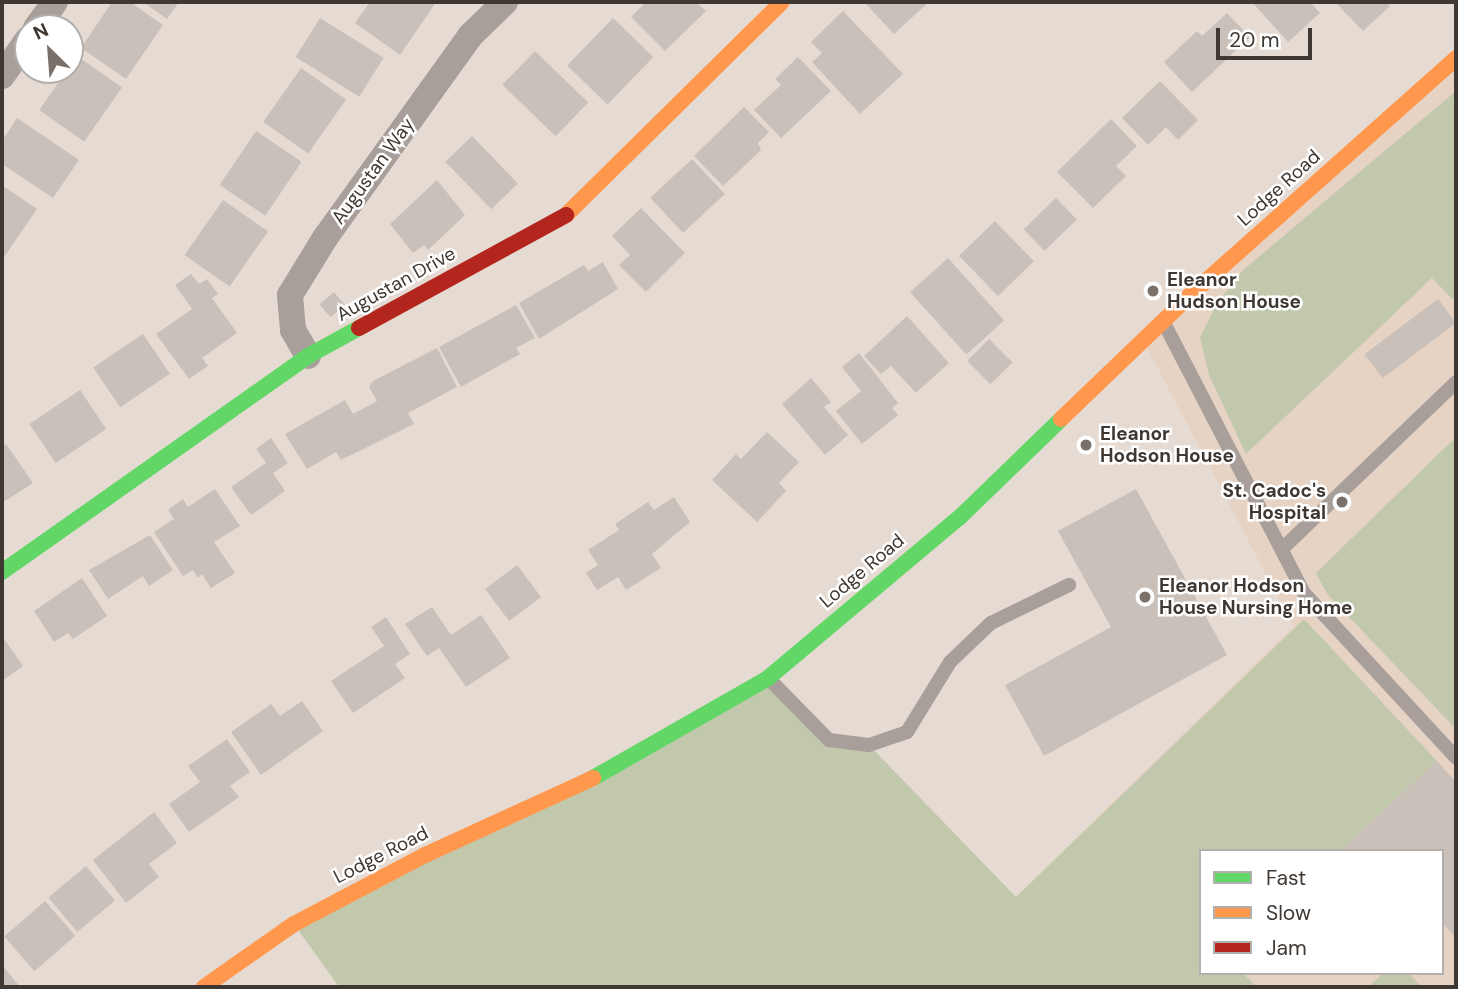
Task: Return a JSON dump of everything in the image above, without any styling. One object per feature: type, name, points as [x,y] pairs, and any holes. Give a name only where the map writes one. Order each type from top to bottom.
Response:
[{"type":"street","name":"Augustan Way","points":[[308,356],[293,330],[290,295],[325,239],[470,36],[505,2]]},
{"type":"street","name":"Augustan Drive","points":[[2,572],[308,356],[571,212],[782,2]]},
{"type":"street","name":"Lodge Road","points":[[204,987],[294,925],[425,855],[560,795],[650,748],[768,678],[959,518],[1163,321],[1456,58]]},
{"type":"street","points":[[2,76],[14,59]]},
{"type":"lane","points":[[1163,321],[1304,593],[1456,758]]},
{"type":"lane","points":[[1282,549],[1456,382]]},
{"type":"lane","points":[[768,678],[829,740],[869,745],[907,733],[950,662],[991,623],[1069,585]]},
{"type":"shaded area","name":"St. Cadoc's Hospital","points":[[1456,58],[1456,987],[924,987],[1293,626],[1143,340]]},
{"type":"green space","points":[[1456,91],[1456,303],[1432,278],[1246,454],[1209,375],[1200,337],[1217,303],[1243,270]]},
{"type":"green space","points":[[1456,437],[1456,729],[1328,595],[1316,573]]},
{"type":"green space","points":[[1304,619],[1437,761],[1342,849],[1199,849],[1199,975],[1245,975],[1257,987],[339,987],[294,924],[768,678],[829,740],[869,745],[1016,897]]},
{"type":"green space","points":[[1381,975],[1411,975],[1421,987],[1368,987]]},
{"type":"building","points":[[112,2],[130,2],[163,25],[126,79],[84,50],[84,44]]},
{"type":"building","points":[[143,2],[179,2],[167,19]]},
{"type":"building","points":[[370,2],[436,2],[400,55],[355,23]]},
{"type":"building","points":[[646,2],[696,2],[706,11],[665,51],[631,17]]},
{"type":"building","points":[[864,2],[929,2],[894,34]]},
{"type":"building","points":[[1252,2],[1310,2],[1320,13],[1288,42]]},
{"type":"building","points":[[1335,2],[1386,2],[1390,6],[1363,31]]},
{"type":"building","points":[[843,11],[903,74],[860,114],[812,62],[822,53],[811,42]]},
{"type":"building","points":[[1227,13],[1250,37],[1192,92],[1164,62],[1197,31],[1202,36]]},
{"type":"building","points":[[320,18],[384,58],[359,97],[296,57]]},
{"type":"building","points":[[613,18],[653,57],[607,104],[567,65]]},
{"type":"building","points":[[535,51],[588,102],[556,136],[502,85]]},
{"type":"building","points":[[798,57],[831,91],[781,138],[754,110],[781,85],[775,79]]},
{"type":"building","points":[[84,61],[122,88],[84,142],[39,110],[57,84],[84,84]]},
{"type":"building","points":[[301,68],[346,100],[308,154],[263,122]]},
{"type":"building","points":[[1160,81],[1198,120],[1178,140],[1166,127],[1148,145],[1122,118]]},
{"type":"building","points":[[744,107],[769,132],[758,143],[761,150],[723,186],[694,156]]},
{"type":"building","points":[[17,118],[79,160],[53,198],[2,164],[2,141]]},
{"type":"building","points":[[1111,119],[1137,146],[1116,166],[1126,176],[1093,208],[1057,172]]},
{"type":"building","points":[[256,131],[302,162],[265,216],[220,185]]},
{"type":"building","points":[[472,136],[518,183],[491,209],[445,162]]},
{"type":"building","points":[[692,159],[725,194],[683,233],[650,198]]},
{"type":"building","points":[[437,180],[465,215],[428,250],[424,245],[413,253],[390,224]]},
{"type":"building","points":[[2,185],[37,209],[2,260]]},
{"type":"building","points":[[1056,198],[1077,220],[1044,251],[1024,229]]},
{"type":"building","points":[[223,200],[268,232],[230,286],[185,255]]},
{"type":"building","points":[[641,208],[685,253],[646,292],[619,265],[630,255],[612,236]]},
{"type":"building","points":[[995,221],[1034,261],[998,296],[959,256]]},
{"type":"building","points":[[948,258],[1004,320],[966,355],[910,292]]},
{"type":"building","points":[[603,262],[618,289],[539,339],[519,303],[584,265],[588,271]]},
{"type":"building","points":[[191,274],[199,284],[207,279],[218,294],[212,298],[237,333],[202,358],[208,366],[189,379],[156,334],[192,309],[175,285]]},
{"type":"building","points":[[334,292],[345,305],[330,317],[319,304]]},
{"type":"building","points":[[1438,299],[1456,323],[1383,378],[1365,354]]},
{"type":"building","points":[[516,305],[535,338],[516,348],[520,354],[461,387],[439,347]]},
{"type":"building","points":[[907,316],[949,363],[916,393],[891,366],[881,374],[864,356]]},
{"type":"building","points":[[143,334],[170,374],[120,407],[93,368]]},
{"type":"building","points":[[989,339],[1012,362],[990,384],[967,361]]},
{"type":"building","points":[[437,348],[457,387],[408,413],[414,424],[341,460],[336,452],[307,469],[285,434],[345,400],[353,414],[377,401],[369,387],[373,381]]},
{"type":"building","points":[[859,353],[898,403],[892,408],[898,415],[862,444],[836,411],[861,391],[842,367]]},
{"type":"building","points":[[811,378],[831,402],[824,407],[848,435],[825,455],[782,404]]},
{"type":"building","points":[[80,390],[106,429],[56,463],[29,424]]},
{"type":"building","points":[[767,432],[799,462],[779,483],[786,491],[757,522],[712,480],[736,454],[741,459]]},
{"type":"building","points":[[271,438],[288,463],[273,473],[285,491],[251,515],[231,487],[266,463],[256,449]]},
{"type":"building","points":[[6,444],[33,483],[2,503],[2,447]]},
{"type":"building","points":[[215,489],[240,526],[214,542],[235,573],[211,588],[202,574],[198,578],[193,570],[183,576],[154,532],[174,519],[168,510],[183,499],[188,507]]},
{"type":"building","name":"Eleanor Hodson House Nursing Home","points":[[1136,489],[1227,655],[1044,756],[1005,685],[1111,627],[1058,531]]},
{"type":"building","points":[[674,497],[690,522],[652,554],[661,568],[626,590],[618,577],[597,590],[586,573],[598,565],[588,550],[619,530],[615,524],[648,502],[654,510]]},
{"type":"building","points":[[150,535],[173,570],[149,586],[143,576],[108,599],[89,570]]},
{"type":"building","points":[[517,565],[541,597],[509,621],[485,589]]},
{"type":"building","points":[[82,578],[107,616],[73,639],[68,633],[54,642],[34,611]]},
{"type":"building","points":[[432,607],[451,635],[481,615],[510,658],[466,687],[439,648],[427,656],[405,624]]},
{"type":"building","points":[[386,617],[410,654],[395,664],[405,678],[353,713],[331,681],[384,646],[371,627]]},
{"type":"building","points":[[2,636],[23,666],[2,681]]},
{"type":"building","points":[[302,701],[323,731],[261,775],[231,732],[271,704],[280,716]]},
{"type":"building","points":[[227,739],[250,772],[230,786],[239,797],[189,832],[169,804],[200,782],[188,766]]},
{"type":"building","points":[[1437,761],[1456,782],[1456,938],[1444,925],[1444,849],[1342,849]]},
{"type":"building","points":[[154,812],[177,843],[149,864],[159,877],[126,903],[93,860]]},
{"type":"building","points":[[86,866],[115,900],[77,932],[48,897]]},
{"type":"building","points":[[45,901],[75,936],[34,971],[4,936]]},
{"type":"building","points":[[2,965],[20,987],[2,987]]},
{"type":"traffic: fast","points":[[2,572],[308,356],[359,328]]},
{"type":"traffic: fast","points":[[593,778],[768,678],[959,518],[1061,419]]},
{"type":"traffic: slow","points":[[566,215],[782,2]]},
{"type":"traffic: slow","points":[[1061,419],[1188,297],[1456,58]]},
{"type":"traffic: slow","points":[[204,987],[294,924],[425,855],[593,778]]},
{"type":"traffic: jam","points":[[359,328],[566,215]]},
{"type":"place","name":"Eleanor Hudson House","points":[[1153,291]]},
{"type":"place","name":"Eleanor Hodson House","points":[[1086,445]]},
{"type":"place","name":"St. Cadoc's Hospital","points":[[1342,502]]},
{"type":"place","name":"Eleanor Hodson House Nursing Home","points":[[1145,597]]}]
